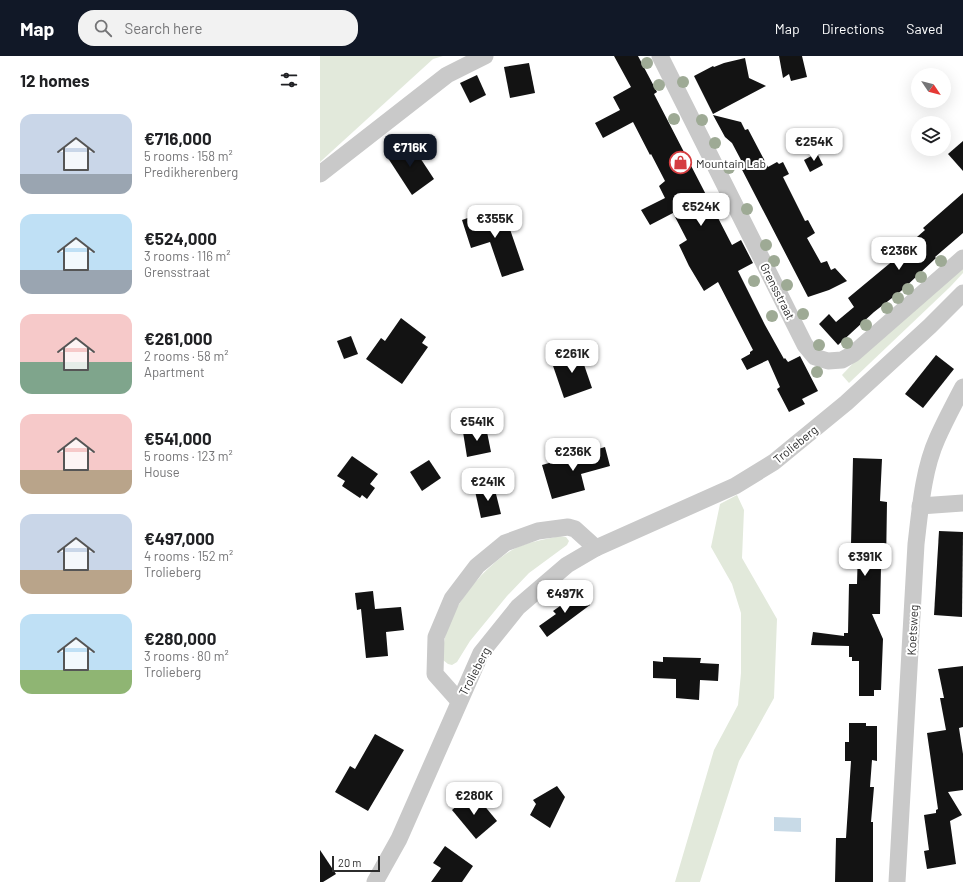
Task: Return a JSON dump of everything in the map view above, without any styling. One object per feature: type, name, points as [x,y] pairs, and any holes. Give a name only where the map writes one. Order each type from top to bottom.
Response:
[{"type":"street","points":[[320,174],[448,75],[485,56]]},
{"type":"street","name":"Grensstraat","points":[[660,56],[805,345],[815,358],[828,361],[842,360],[853,354],[963,258]]},
{"type":"street","name":"Trolieberg","points":[[375,882],[399,839],[481,653],[518,607],[567,565],[596,548],[735,486],[774,462],[877,375],[963,293]]},
{"type":"street","name":"Koetsweg","points":[[897,882],[920,506],[936,440],[963,387]]},
{"type":"street","points":[[920,506],[963,504]]},
{"type":"street","name":"Trolieberg","points":[[459,701],[435,674],[436,637],[452,599],[477,566],[505,543],[538,531],[568,527],[576,529],[596,548]]},
{"type":"shaded area","points":[[320,56],[443,56],[433,59],[320,162]]},
{"type":"shaded area","points":[[963,266],[963,273],[950,287],[849,383],[842,375],[860,356]]},
{"type":"shaded area","points":[[737,495],[744,510],[742,558],[777,619],[774,698],[739,761],[700,882],[675,882],[714,750],[738,705],[741,673],[741,613],[732,584],[711,547],[720,504]]},
{"type":"shaded area","points":[[559,536],[566,537],[569,541],[567,545],[529,573],[507,596],[470,641],[457,662],[452,665],[443,660],[446,635],[453,616],[466,594],[483,573],[502,556],[517,547]]},
{"type":"water","points":[[774,817],[801,818],[801,832],[774,831]]},
{"type":"building","points":[[614,56],[638,56],[657,92],[654,94],[732,245],[741,240],[753,263],[738,271],[765,325],[784,359],[785,358],[788,362],[800,356],[818,391],[802,399],[805,404],[789,412],[777,389],[780,387],[768,360],[747,370],[741,359],[750,354],[753,350],[718,282],[704,291],[689,266],[679,245],[687,240],[673,213],[650,225],[641,210],[665,198],[659,186],[665,181],[651,154],[650,155],[633,122],[603,138],[595,123],[620,110],[613,97],[631,87]]},
{"type":"building","points":[[779,56],[802,56],[807,77],[791,81],[789,74],[783,78]]},
{"type":"building","points":[[745,58],[749,78],[766,86],[713,114],[694,76],[713,66],[714,67]]},
{"type":"building","points":[[529,63],[535,93],[510,98],[504,67]]},
{"type":"building","points":[[477,75],[486,95],[470,103],[460,83]]},
{"type":"building","points":[[713,115],[741,122],[745,130],[748,129],[768,167],[777,162],[779,164],[783,162],[789,174],[783,177],[805,221],[808,220],[815,233],[807,238],[821,263],[827,261],[831,270],[835,268],[847,281],[829,290],[808,297],[738,162],[741,160],[732,143],[725,137]]},
{"type":"building","points":[[409,141],[434,179],[412,195],[386,155]]},
{"type":"building","points":[[963,141],[963,171],[950,156],[951,151]]},
{"type":"building","points":[[817,153],[823,165],[810,172],[804,160]]},
{"type":"building","points":[[963,193],[963,233],[935,257],[936,258],[901,291],[874,312],[838,345],[819,324],[829,314],[836,322],[854,307],[848,298],[895,259],[894,257],[925,230],[923,228]]},
{"type":"building","points":[[502,206],[524,270],[502,277],[490,242],[471,248],[462,220]]},
{"type":"building","points":[[401,318],[426,337],[422,343],[428,347],[402,384],[366,359],[381,338],[385,341]]},
{"type":"building","points":[[351,336],[358,354],[344,359],[337,341]]},
{"type":"building","points":[[579,350],[592,388],[564,398],[551,360]]},
{"type":"building","points":[[936,355],[954,369],[923,408],[905,394]]},
{"type":"building","points":[[486,427],[491,452],[467,457],[463,432]]},
{"type":"building","points":[[605,447],[610,466],[581,474],[585,490],[552,499],[542,465]]},
{"type":"building","points":[[352,456],[378,474],[370,484],[375,488],[367,499],[362,495],[360,498],[342,486],[345,481],[337,476]]},
{"type":"building","points":[[853,458],[882,459],[880,501],[887,502],[886,566],[881,567],[880,614],[872,614],[883,639],[881,690],[874,690],[874,696],[859,696],[859,661],[852,661],[852,657],[849,657],[849,646],[811,645],[813,632],[844,636],[844,633],[848,633],[849,584],[857,584],[858,546],[851,545]]},
{"type":"building","points":[[429,460],[441,478],[422,491],[410,472]]},
{"type":"building","points":[[494,486],[501,514],[481,518],[475,491]]},
{"type":"building","points":[[939,531],[963,532],[962,617],[934,615]]},
{"type":"building","points":[[373,591],[375,609],[401,607],[404,630],[386,632],[388,656],[366,658],[361,609],[357,610],[355,593]]},
{"type":"building","points":[[583,594],[590,605],[547,637],[539,626],[556,614],[553,611],[574,596],[576,599]]},
{"type":"building","points":[[663,657],[701,658],[700,663],[719,664],[718,681],[700,680],[699,700],[676,698],[676,679],[653,678],[653,661],[663,662]]},
{"type":"building","points":[[963,666],[963,727],[959,728],[963,754],[963,790],[948,792],[962,815],[950,821],[956,864],[927,869],[924,851],[929,850],[924,815],[936,813],[936,810],[938,809],[927,733],[946,730],[940,698],[944,698],[938,669]]},
{"type":"building","points":[[849,723],[866,723],[866,726],[877,726],[877,761],[872,760],[870,787],[874,787],[871,822],[873,822],[873,882],[835,882],[836,838],[846,838],[851,761],[845,761],[845,742],[849,742]]},
{"type":"building","points":[[375,734],[404,750],[368,811],[335,792],[350,766],[355,769]]},
{"type":"building","points":[[557,786],[565,797],[550,828],[530,815],[536,804],[533,800]]},
{"type":"building","points":[[473,792],[497,821],[476,839],[452,810]]},
{"type":"building","points":[[445,846],[473,866],[462,882],[431,882],[441,868],[433,863]]},
{"type":"building","points":[[320,850],[336,874],[323,882],[320,882]]},
{"type":"place","name":"Mountain Lab","points":[[680,163]]}]
